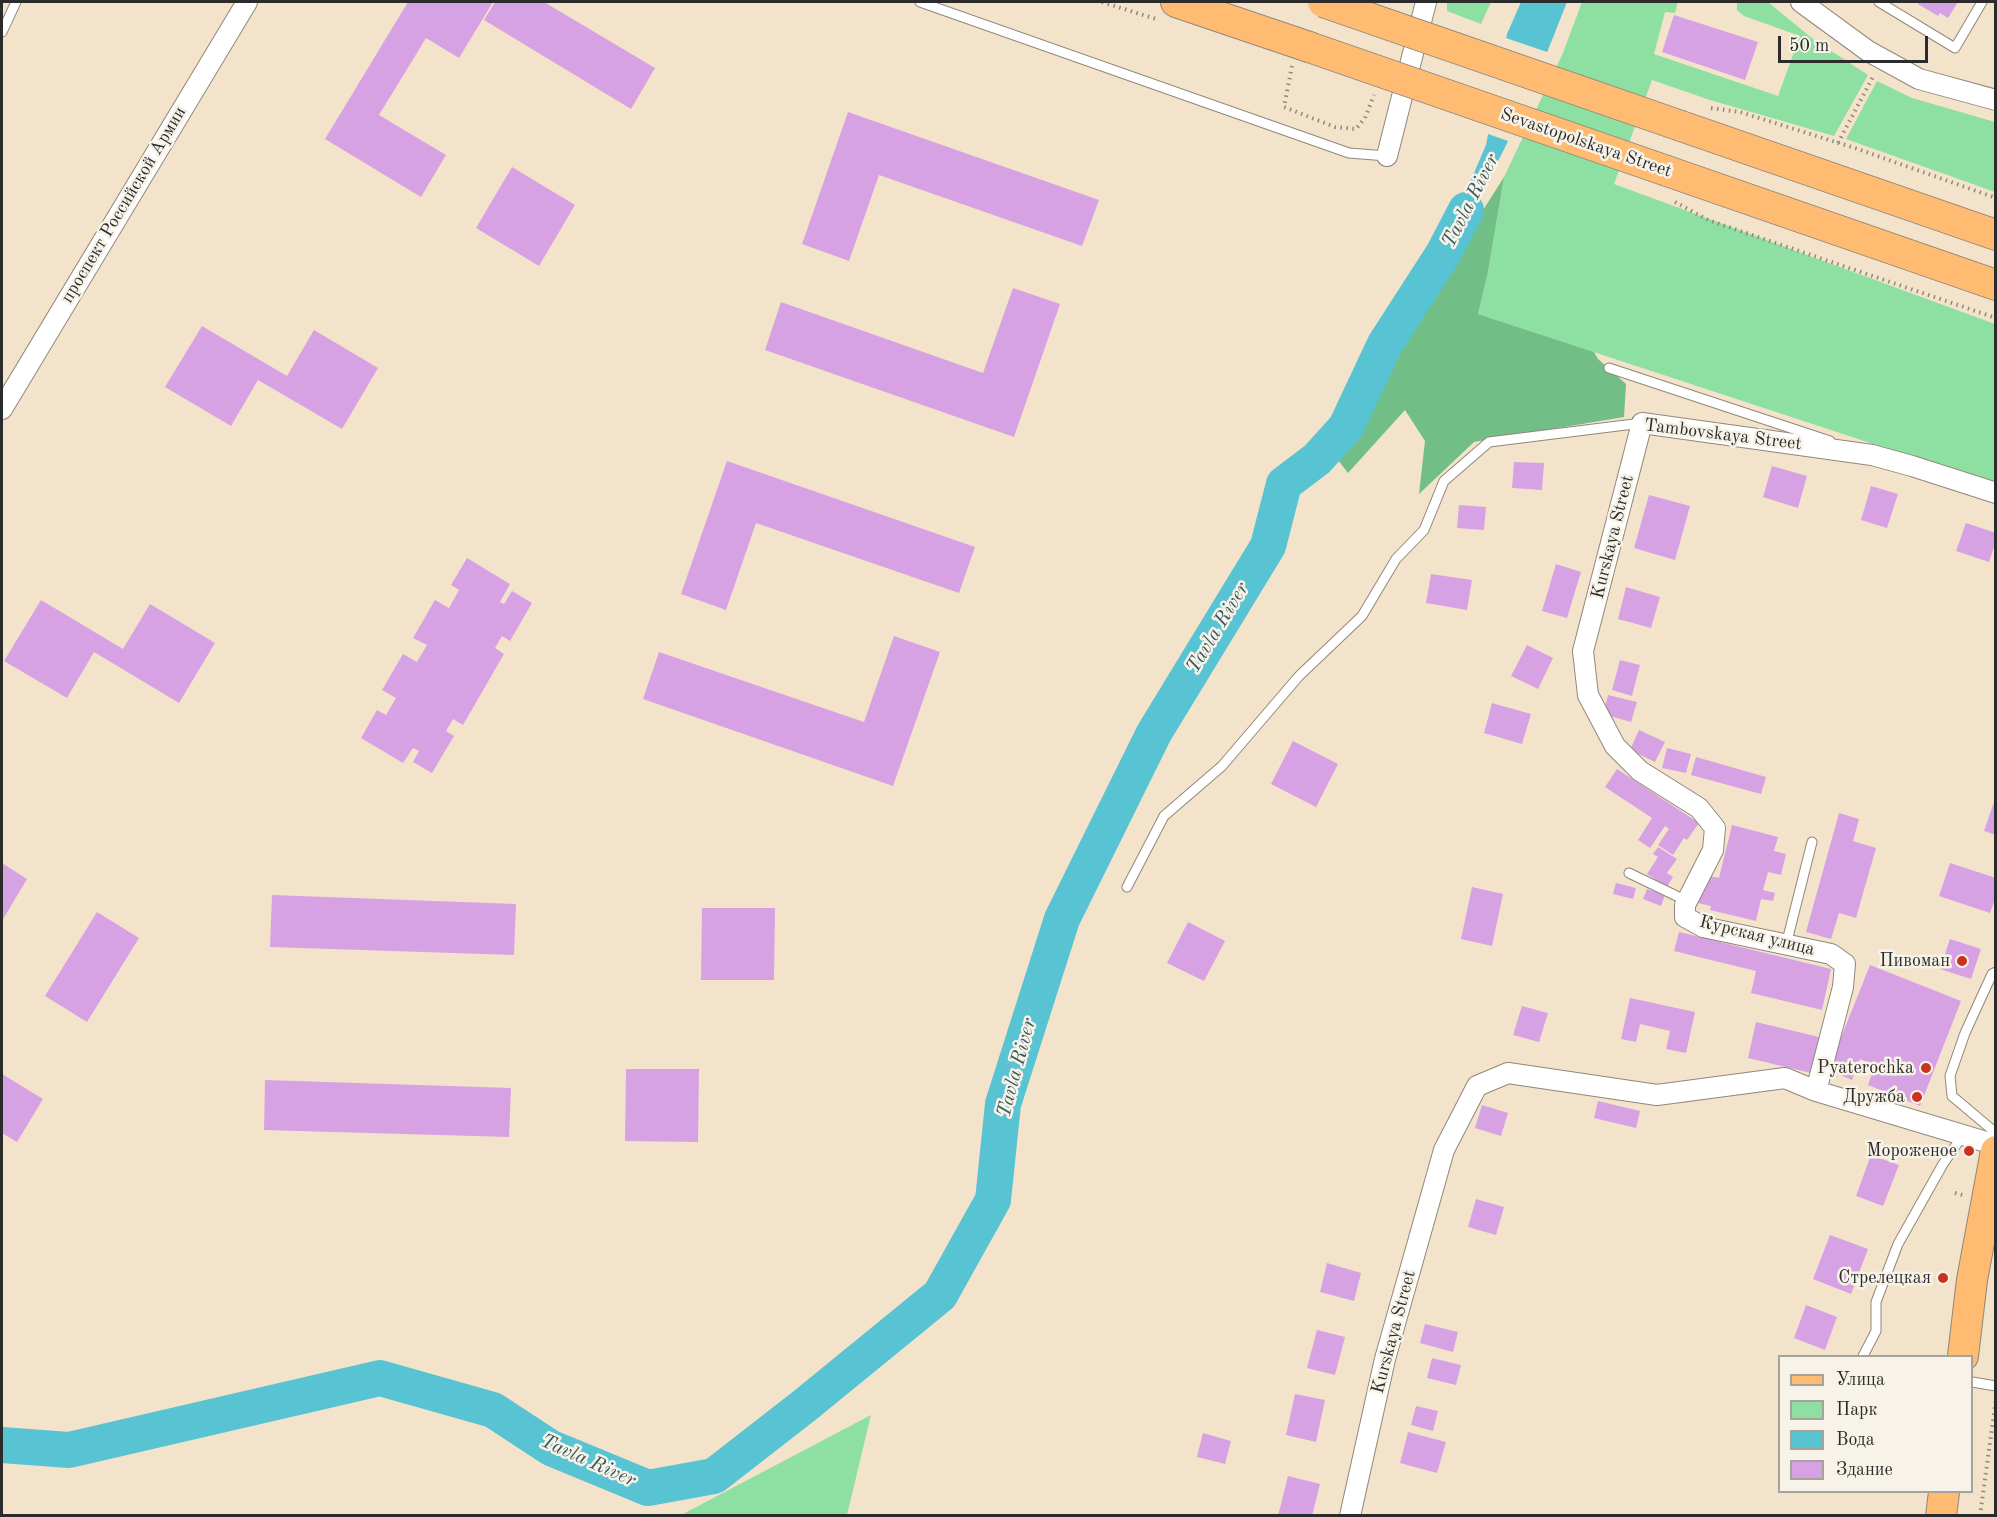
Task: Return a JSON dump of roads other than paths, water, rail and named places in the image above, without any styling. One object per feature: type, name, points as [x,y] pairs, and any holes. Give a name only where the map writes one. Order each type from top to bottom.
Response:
[{"type":"main road","name":"Sevastopolskaya Street","points":[[1176,2],[1301,54],[1668,185],[1995,285]]},
{"type":"main road","points":[[1321,2],[1995,235]]},
{"type":"main road","points":[[1963,1355],[1972,1280],[1995,1151]]},
{"type":"main road","points":[[1941,1515],[1944,1493]]},
{"type":"street","name":"проспект Российской Армии","points":[[2,409],[247,2]]},
{"type":"street","points":[[1388,156],[1426,2]]},
{"type":"street","points":[[1801,2],[1868,51],[1919,79],[1995,100]]},
{"type":"street","name":"Tambovskaya Street","points":[[1642,423],[1872,455],[1995,493]]},
{"type":"street","name":"Kurskaya Street","points":[[1642,423],[1583,651],[1588,695],[1615,746],[1640,771],[1699,808],[1715,828],[1713,850],[1688,901]]},
{"type":"street","name":"Курская улица","points":[[1688,901],[1685,917],[1703,927],[1831,954],[1845,964],[1843,987],[1816,1091]]},
{"type":"street","name":"Kurskaya Street","points":[[1350,1515],[1384,1359],[1444,1150],[1478,1086],[1508,1073],[1657,1095],[1785,1078],[1816,1091]]},
{"type":"street","points":[[1816,1091],[1995,1145]]},
{"type":"lane","points":[[2,32],[16,2]]},
{"type":"lane","points":[[920,2],[1349,153],[1388,156]]},
{"type":"lane","points":[[1879,2],[1956,48],[1983,2]]},
{"type":"lane","points":[[1609,368],[1872,455]]},
{"type":"lane","name":"Tambovskaya Street","points":[[1126,887],[1164,816],[1222,766],[1299,676],[1362,616],[1396,559],[1424,530],[1444,481],[1489,442],[1642,423]]},
{"type":"lane","points":[[1786,945],[1812,842]]},
{"type":"lane","points":[[1629,873],[1688,901]]},
{"type":"lane","points":[[1995,972],[1992,974],[1965,1033],[1950,1076],[1952,1096],[1995,1132]]},
{"type":"lane","points":[[1864,1355],[1876,1331],[1876,1302],[1898,1244],[1943,1164],[1963,1135]]},
{"type":"lane","points":[[1973,1382],[1995,1386]]},
{"type":"water","points":[[1521,2],[1567,2],[1527,100],[1497,163],[1443,254],[1459,208],[1486,145],[1507,34]]},
{"type":"waterway","name":"Tavla River","points":[[2,1445],[69,1450],[380,1378],[493,1410],[551,1448],[648,1488],[714,1476],[940,1295],[993,1200],[1003,1104],[1062,919],[1154,733],[1268,546],[1284,484],[1317,459],[1346,427],[1385,344],[1443,254],[1466,210]]},
{"type":"place","name":"Пивоман","points":[[1962,961]]},
{"type":"place","name":"Pyaterochka","points":[[1926,1068]]},
{"type":"place","name":"Дружба","points":[[1917,1097]]},
{"type":"place","name":"Мороженое","points":[[1969,1151]]},
{"type":"place","name":"Стрелецкая","points":[[1943,1278]]}]
